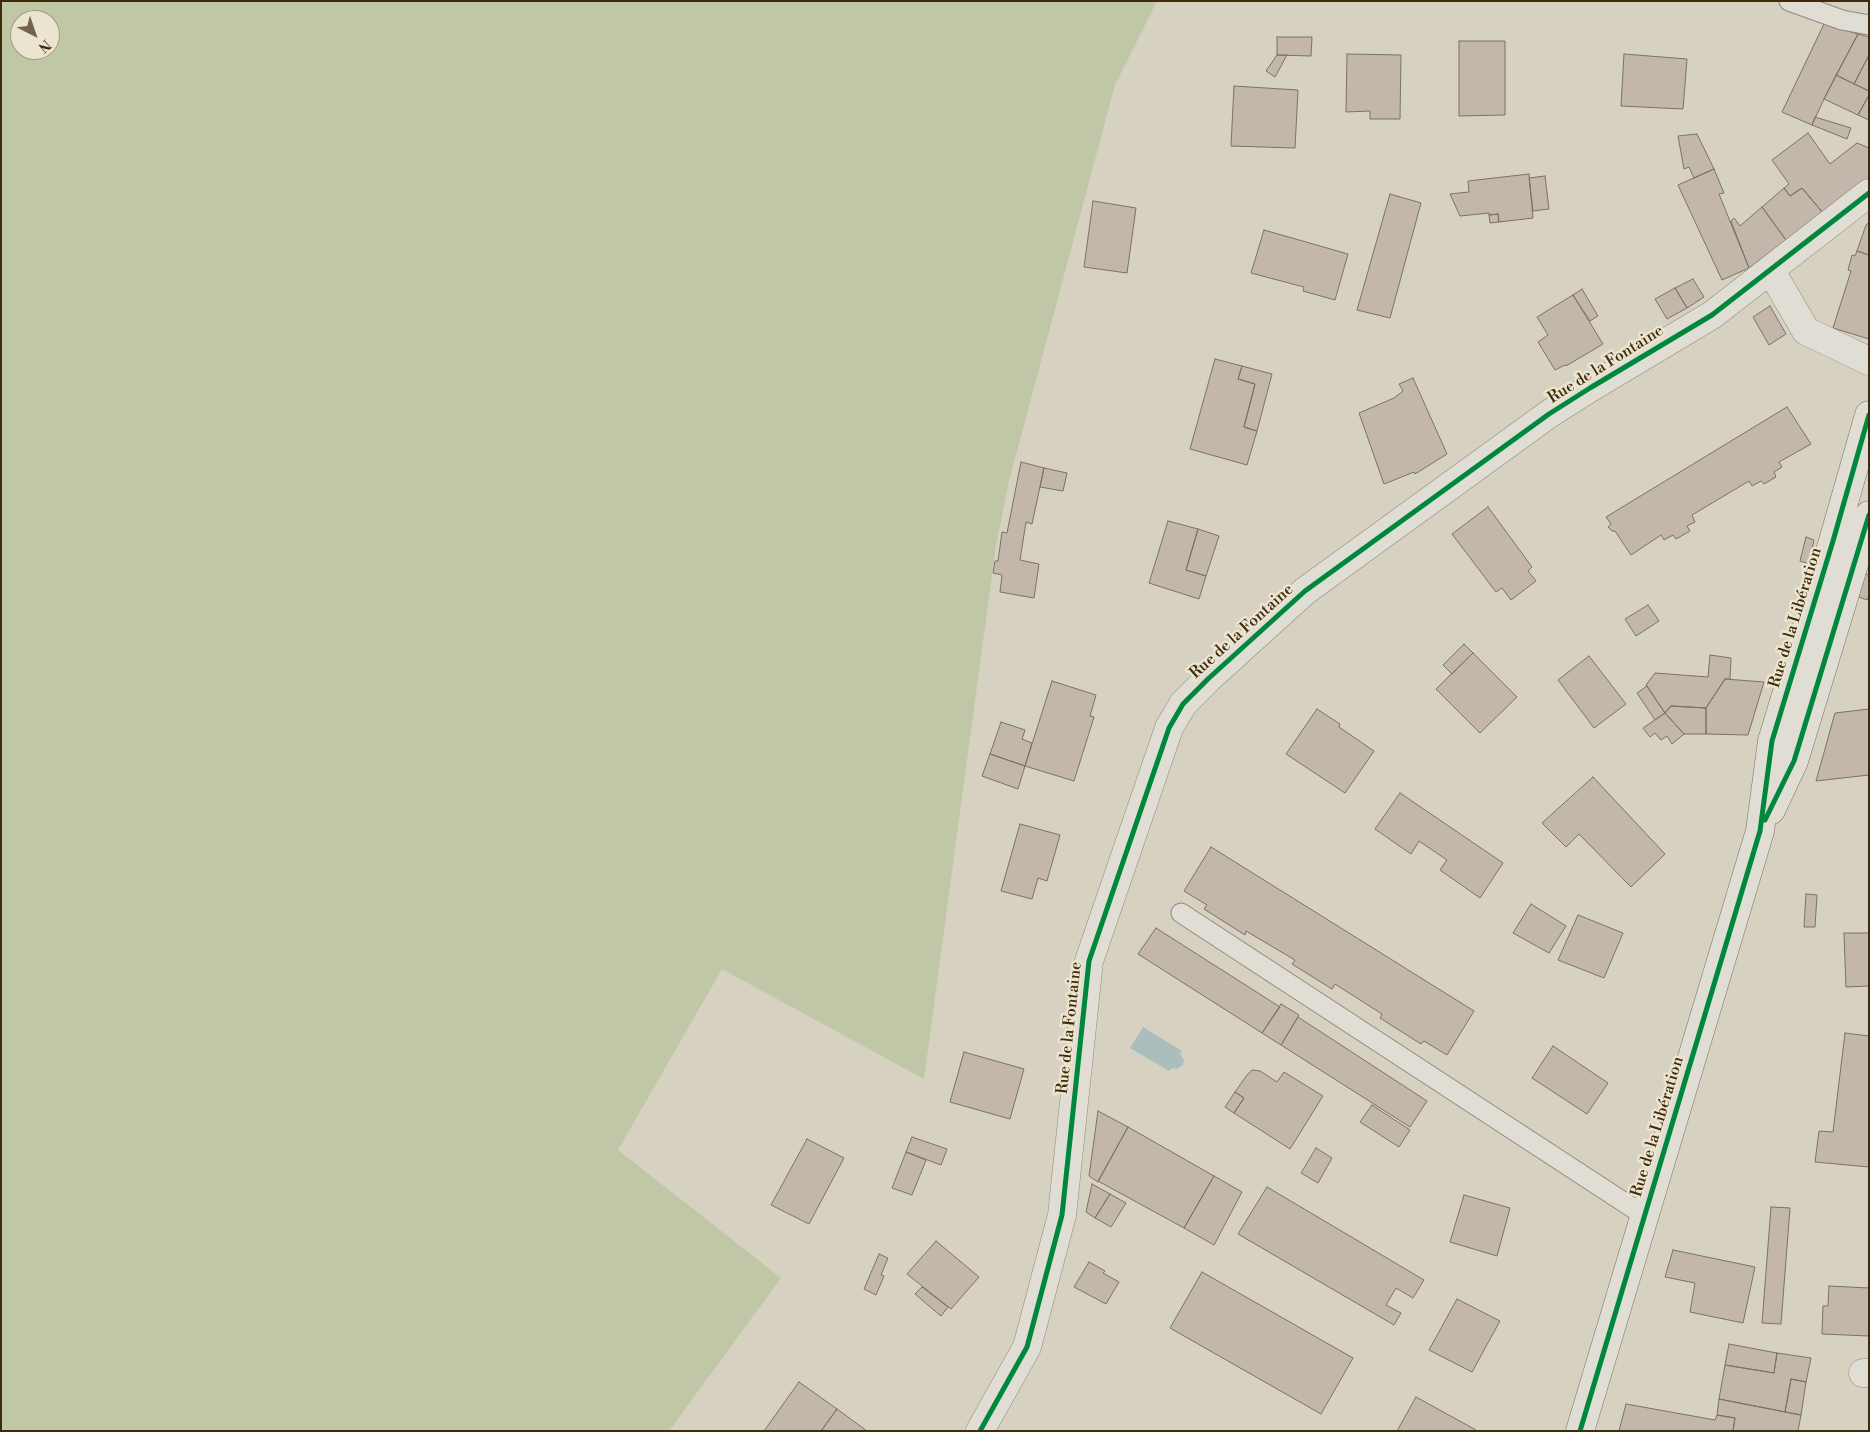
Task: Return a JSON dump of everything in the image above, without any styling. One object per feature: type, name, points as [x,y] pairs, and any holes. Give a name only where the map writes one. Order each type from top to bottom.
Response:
[{"type":"street","name":"Rue de la Fontaine","points":[[980,1431],[1027,1347],[1062,1215],[1089,961],[1169,728],[1183,704],[1305,591],[1549,414],[1712,315],[1869,194]]},
{"type":"street","points":[[1771,271],[1806,331],[1869,361]]},
{"type":"street","name":"Rue de la Libération","points":[[1580,1431],[1760,831],[1772,741],[1869,415]]},
{"type":"street","name":"Rue de la Libération","points":[[1760,831],[1794,761],[1869,515]]},
{"type":"lane","points":[[1789,1],[1842,20],[1869,25]]},
{"type":"lane","points":[[1181,913],[1645,1216]]},
{"type":"green space","points":[[1,1],[1157,1],[1115,85],[1009,481],[996,545],[924,1079],[722,969],[618,1150],[781,1278],[669,1431],[1,1431]]},
{"type":"shaded area","points":[[1143,1027],[1182,1051],[1180,1054],[1184,1060],[1183,1065],[1177,1069],[1172,1068],[1169,1071],[1130,1048]]},
{"type":"building","points":[[1824,24],[1858,34],[1812,125],[1782,112]]},
{"type":"building","points":[[1858,34],[1869,37],[1869,55],[1854,84],[1836,75]]},
{"type":"building","points":[[1277,37],[1312,37],[1311,56],[1277,55]]},
{"type":"building","points":[[1459,41],[1505,41],[1505,115],[1459,116]]},
{"type":"building","points":[[1347,54],[1401,55],[1400,119],[1370,119],[1370,111],[1346,112]]},
{"type":"building","points":[[1624,54],[1687,59],[1683,109],[1621,106]]},
{"type":"building","points":[[1277,55],[1287,55],[1275,77],[1266,71]]},
{"type":"building","points":[[1869,55],[1869,91],[1854,84]]},
{"type":"building","points":[[1836,75],[1869,91],[1869,95],[1858,115],[1824,99]]},
{"type":"building","points":[[1234,86],[1298,90],[1295,148],[1231,146]]},
{"type":"building","points":[[1869,95],[1869,120],[1858,115]]},
{"type":"building","points":[[1815,117],[1851,128],[1847,139],[1812,125]]},
{"type":"building","points":[[1808,133],[1830,164],[1857,143],[1869,148],[1869,178],[1823,213],[1802,188],[1790,196],[1784,188],[1789,184],[1772,160]]},
{"type":"building","points":[[1697,134],[1714,169],[1694,178],[1689,167],[1684,169],[1678,136]]},
{"type":"building","points":[[1714,169],[1724,193],[1719,194],[1749,268],[1722,280],[1678,185]]},
{"type":"building","points":[[1529,174],[1533,218],[1499,222],[1498,214],[1460,216],[1450,194],[1469,192],[1468,181]]},
{"type":"building","points":[[1545,176],[1549,209],[1533,211],[1529,178]]},
{"type":"building","points":[[1784,188],[1790,196],[1802,188],[1823,213],[1786,240],[1762,207]]},
{"type":"building","points":[[1390,194],[1421,203],[1390,318],[1357,310]]},
{"type":"building","points":[[1093,201],[1136,208],[1127,273],[1084,267]]},
{"type":"building","points":[[1762,207],[1786,240],[1749,268],[1731,221],[1734,218],[1740,226]]},
{"type":"building","points":[[1498,214],[1499,222],[1490,223],[1489,215]]},
{"type":"building","points":[[1869,222],[1869,255],[1857,251],[1866,225]]},
{"type":"building","points":[[1264,230],[1348,254],[1335,300],[1303,291],[1304,287],[1251,273]]},
{"type":"building","points":[[1857,251],[1869,255],[1869,339],[1833,328],[1851,271],[1848,270],[1852,255],[1855,256]]},
{"type":"building","points":[[1693,279],[1704,297],[1687,308],[1675,288]]},
{"type":"building","points":[[1675,288],[1687,308],[1667,319],[1655,299]]},
{"type":"building","points":[[1582,289],[1598,316],[1590,321],[1573,295]]},
{"type":"building","points":[[1573,295],[1603,344],[1566,366],[1555,370],[1538,342],[1548,335],[1537,317]]},
{"type":"building","points":[[1770,306],[1786,334],[1769,345],[1753,317]]},
{"type":"building","points":[[1215,359],[1242,366],[1238,379],[1255,384],[1244,427],[1257,431],[1247,465],[1190,449]]},
{"type":"building","points":[[1242,366],[1272,374],[1257,431],[1244,427],[1255,384],[1238,379]]},
{"type":"building","points":[[1413,378],[1447,454],[1415,474],[1414,472],[1384,484],[1359,413],[1394,398],[1403,391],[1399,384]]},
{"type":"building","points":[[1787,407],[1811,444],[1779,462],[1782,467],[1774,472],[1776,477],[1764,484],[1761,481],[1752,486],[1749,481],[1692,515],[1695,522],[1687,526],[1690,531],[1676,539],[1673,535],[1664,540],[1661,535],[1631,555],[1615,531],[1608,527],[1611,524],[1606,517]]},
{"type":"building","points":[[1021,462],[1044,468],[1032,524],[1026,522],[1020,560],[1039,564],[1034,598],[1000,592],[1002,575],[993,573],[995,561],[998,561],[1002,532],[1007,533]]},
{"type":"building","points":[[1044,468],[1067,473],[1063,491],[1040,487]]},
{"type":"building","points":[[1488,507],[1532,567],[1528,571],[1536,581],[1511,600],[1502,588],[1496,592],[1452,534]]},
{"type":"building","points":[[1168,521],[1198,529],[1186,570],[1206,576],[1199,599],[1149,583]]},
{"type":"building","points":[[1198,529],[1219,536],[1206,576],[1186,570]]},
{"type":"building","points":[[1806,537],[1814,540],[1809,564],[1800,561]]},
{"type":"building","points":[[1864,573],[1869,575],[1869,595],[1867,600],[1856,596]]},
{"type":"building","points":[[1648,605],[1659,621],[1636,636],[1625,619]]},
{"type":"building","points":[[1464,644],[1473,653],[1452,674],[1443,665]]},
{"type":"building","points":[[1473,653],[1517,697],[1480,733],[1436,689]]},
{"type":"building","points":[[1710,655],[1731,658],[1730,679],[1725,679],[1706,708],[1671,706],[1665,713],[1646,685],[1655,673],[1708,677]]},
{"type":"building","points":[[1589,656],[1626,704],[1594,728],[1558,680]]},
{"type":"building","points":[[1725,679],[1764,682],[1748,735],[1706,734],[1706,708]]},
{"type":"building","points":[[1052,681],[1096,695],[1090,716],[1094,717],[1074,781],[1025,766]]},
{"type":"building","points":[[1647,686],[1665,713],[1655,720],[1637,693]]},
{"type":"building","points":[[1671,706],[1706,708],[1706,734],[1684,734],[1665,713]]},
{"type":"building","points":[[1317,709],[1340,724],[1339,727],[1374,751],[1345,793],[1286,754]]},
{"type":"building","points":[[1869,709],[1869,775],[1816,781],[1835,713]]},
{"type":"building","points":[[1665,713],[1684,734],[1672,744],[1667,736],[1661,740],[1655,733],[1650,737],[1643,728]]},
{"type":"building","points":[[1001,722],[1025,730],[1022,739],[1032,743],[1025,766],[990,754]]},
{"type":"building","points":[[990,754],[1025,766],[1018,789],[982,776]]},
{"type":"building","points":[[1593,777],[1665,854],[1631,887],[1579,834],[1566,847],[1542,823]]},
{"type":"building","points":[[1400,793],[1503,863],[1480,898],[1440,870],[1447,860],[1419,841],[1411,854],[1375,829]]},
{"type":"building","points":[[1020,824],[1060,835],[1047,881],[1038,878],[1032,899],[1001,891]]},
{"type":"building","points":[[1211,847],[1474,1011],[1447,1055],[1424,1041],[1421,1044],[1380,1018],[1382,1014],[1335,984],[1332,989],[1292,964],[1295,960],[1246,931],[1245,935],[1204,909],[1207,905],[1184,891]]},
{"type":"building","points":[[1806,894],[1817,895],[1815,927],[1804,927]]},
{"type":"building","points":[[1531,904],[1566,926],[1549,953],[1513,933]]},
{"type":"building","points":[[1578,915],[1623,933],[1604,978],[1558,960]]},
{"type":"building","points":[[1156,928],[1280,1007],[1262,1033],[1138,954]]},
{"type":"building","points":[[1844,933],[1869,933],[1869,986],[1846,987]]},
{"type":"building","points":[[1281,1004],[1299,1015],[1281,1045],[1262,1033]]},
{"type":"building","points":[[1298,1017],[1427,1101],[1410,1127],[1281,1045]]},
{"type":"building","points":[[1845,1033],[1869,1036],[1869,1167],[1815,1162],[1819,1131],[1833,1132]]},
{"type":"building","points":[[1553,1046],[1608,1083],[1587,1114],[1532,1078]]},
{"type":"building","points":[[964,1052],[1024,1069],[1010,1119],[950,1102]]},
{"type":"building","points":[[1252,1070],[1260,1071],[1277,1082],[1284,1072],[1323,1096],[1290,1149],[1234,1113],[1244,1098],[1235,1092]]},
{"type":"building","points":[[1235,1092],[1244,1098],[1234,1113],[1225,1107]]},
{"type":"building","points":[[1372,1105],[1410,1130],[1399,1147],[1360,1122]]},
{"type":"building","points":[[1098,1111],[1128,1127],[1098,1182],[1089,1176]]},
{"type":"building","points":[[1128,1127],[1214,1176],[1184,1228],[1098,1181]]},
{"type":"building","points":[[912,1137],[947,1149],[941,1165],[906,1152]]},
{"type":"building","points":[[807,1139],[844,1158],[809,1224],[771,1205]]},
{"type":"building","points":[[1316,1148],[1332,1158],[1318,1183],[1301,1173]]},
{"type":"building","points":[[906,1152],[926,1160],[912,1195],[892,1188]]},
{"type":"building","points":[[1214,1176],[1242,1192],[1214,1245],[1184,1228]]},
{"type":"building","points":[[1092,1184],[1110,1194],[1095,1218],[1086,1212]]},
{"type":"building","points":[[1267,1187],[1424,1280],[1413,1298],[1396,1288],[1386,1305],[1401,1313],[1394,1325],[1238,1234]]},
{"type":"building","points":[[1110,1194],[1126,1203],[1111,1227],[1095,1218]]},
{"type":"building","points":[[1464,1195],[1510,1208],[1497,1256],[1450,1242]]},
{"type":"building","points":[[1771,1207],[1790,1208],[1781,1324],[1762,1323]]},
{"type":"building","points":[[936,1241],[979,1277],[951,1309],[907,1274]]},
{"type":"building","points":[[1673,1250],[1755,1267],[1743,1323],[1690,1312],[1695,1283],[1665,1277]]},
{"type":"building","points":[[879,1254],[888,1258],[881,1275],[884,1276],[876,1295],[864,1289]]},
{"type":"building","points":[[1089,1262],[1119,1282],[1106,1304],[1074,1287]]},
{"type":"building","points":[[1202,1272],[1353,1358],[1321,1414],[1170,1328]]},
{"type":"building","points":[[1829,1286],[1869,1288],[1869,1336],[1822,1334],[1823,1306],[1828,1306]]},
{"type":"building","points":[[922,1287],[948,1307],[941,1316],[915,1294]]},
{"type":"building","points":[[1457,1299],[1500,1321],[1472,1372],[1429,1350]]},
{"type":"building","points":[[1729,1344],[1777,1353],[1774,1373],[1725,1365]]},
{"type":"building","points":[[1777,1353],[1811,1358],[1806,1382],[1791,1379],[1785,1412],[1719,1399],[1725,1365],[1774,1373]]},
{"type":"building","points":[[1791,1379],[1806,1382],[1801,1415],[1785,1412]]},
{"type":"building","points":[[799,1382],[837,1409],[821,1431],[764,1431]]},
{"type":"building","points":[[1416,1397],[1476,1430],[1476,1431],[1397,1431]]},
{"type":"building","points":[[1719,1399],[1801,1415],[1798,1431],[1733,1431],[1735,1418],[1717,1415]]},
{"type":"building","points":[[1626,1404],[1715,1420],[1717,1415],[1735,1418],[1733,1431],[1619,1431]]},
{"type":"building","points":[[837,1409],[867,1431],[821,1431]]},
{"type":"cycle path","points":[[980,1431],[1027,1347],[1062,1215],[1089,961],[1169,728],[1183,704],[1305,591],[1549,414],[1712,315],[1869,193]]},
{"type":"cycle path","points":[[1580,1431],[1760,831],[1772,741],[1869,415]]},
{"type":"cycle path","points":[[1765,820],[1794,761],[1869,515]]}]
